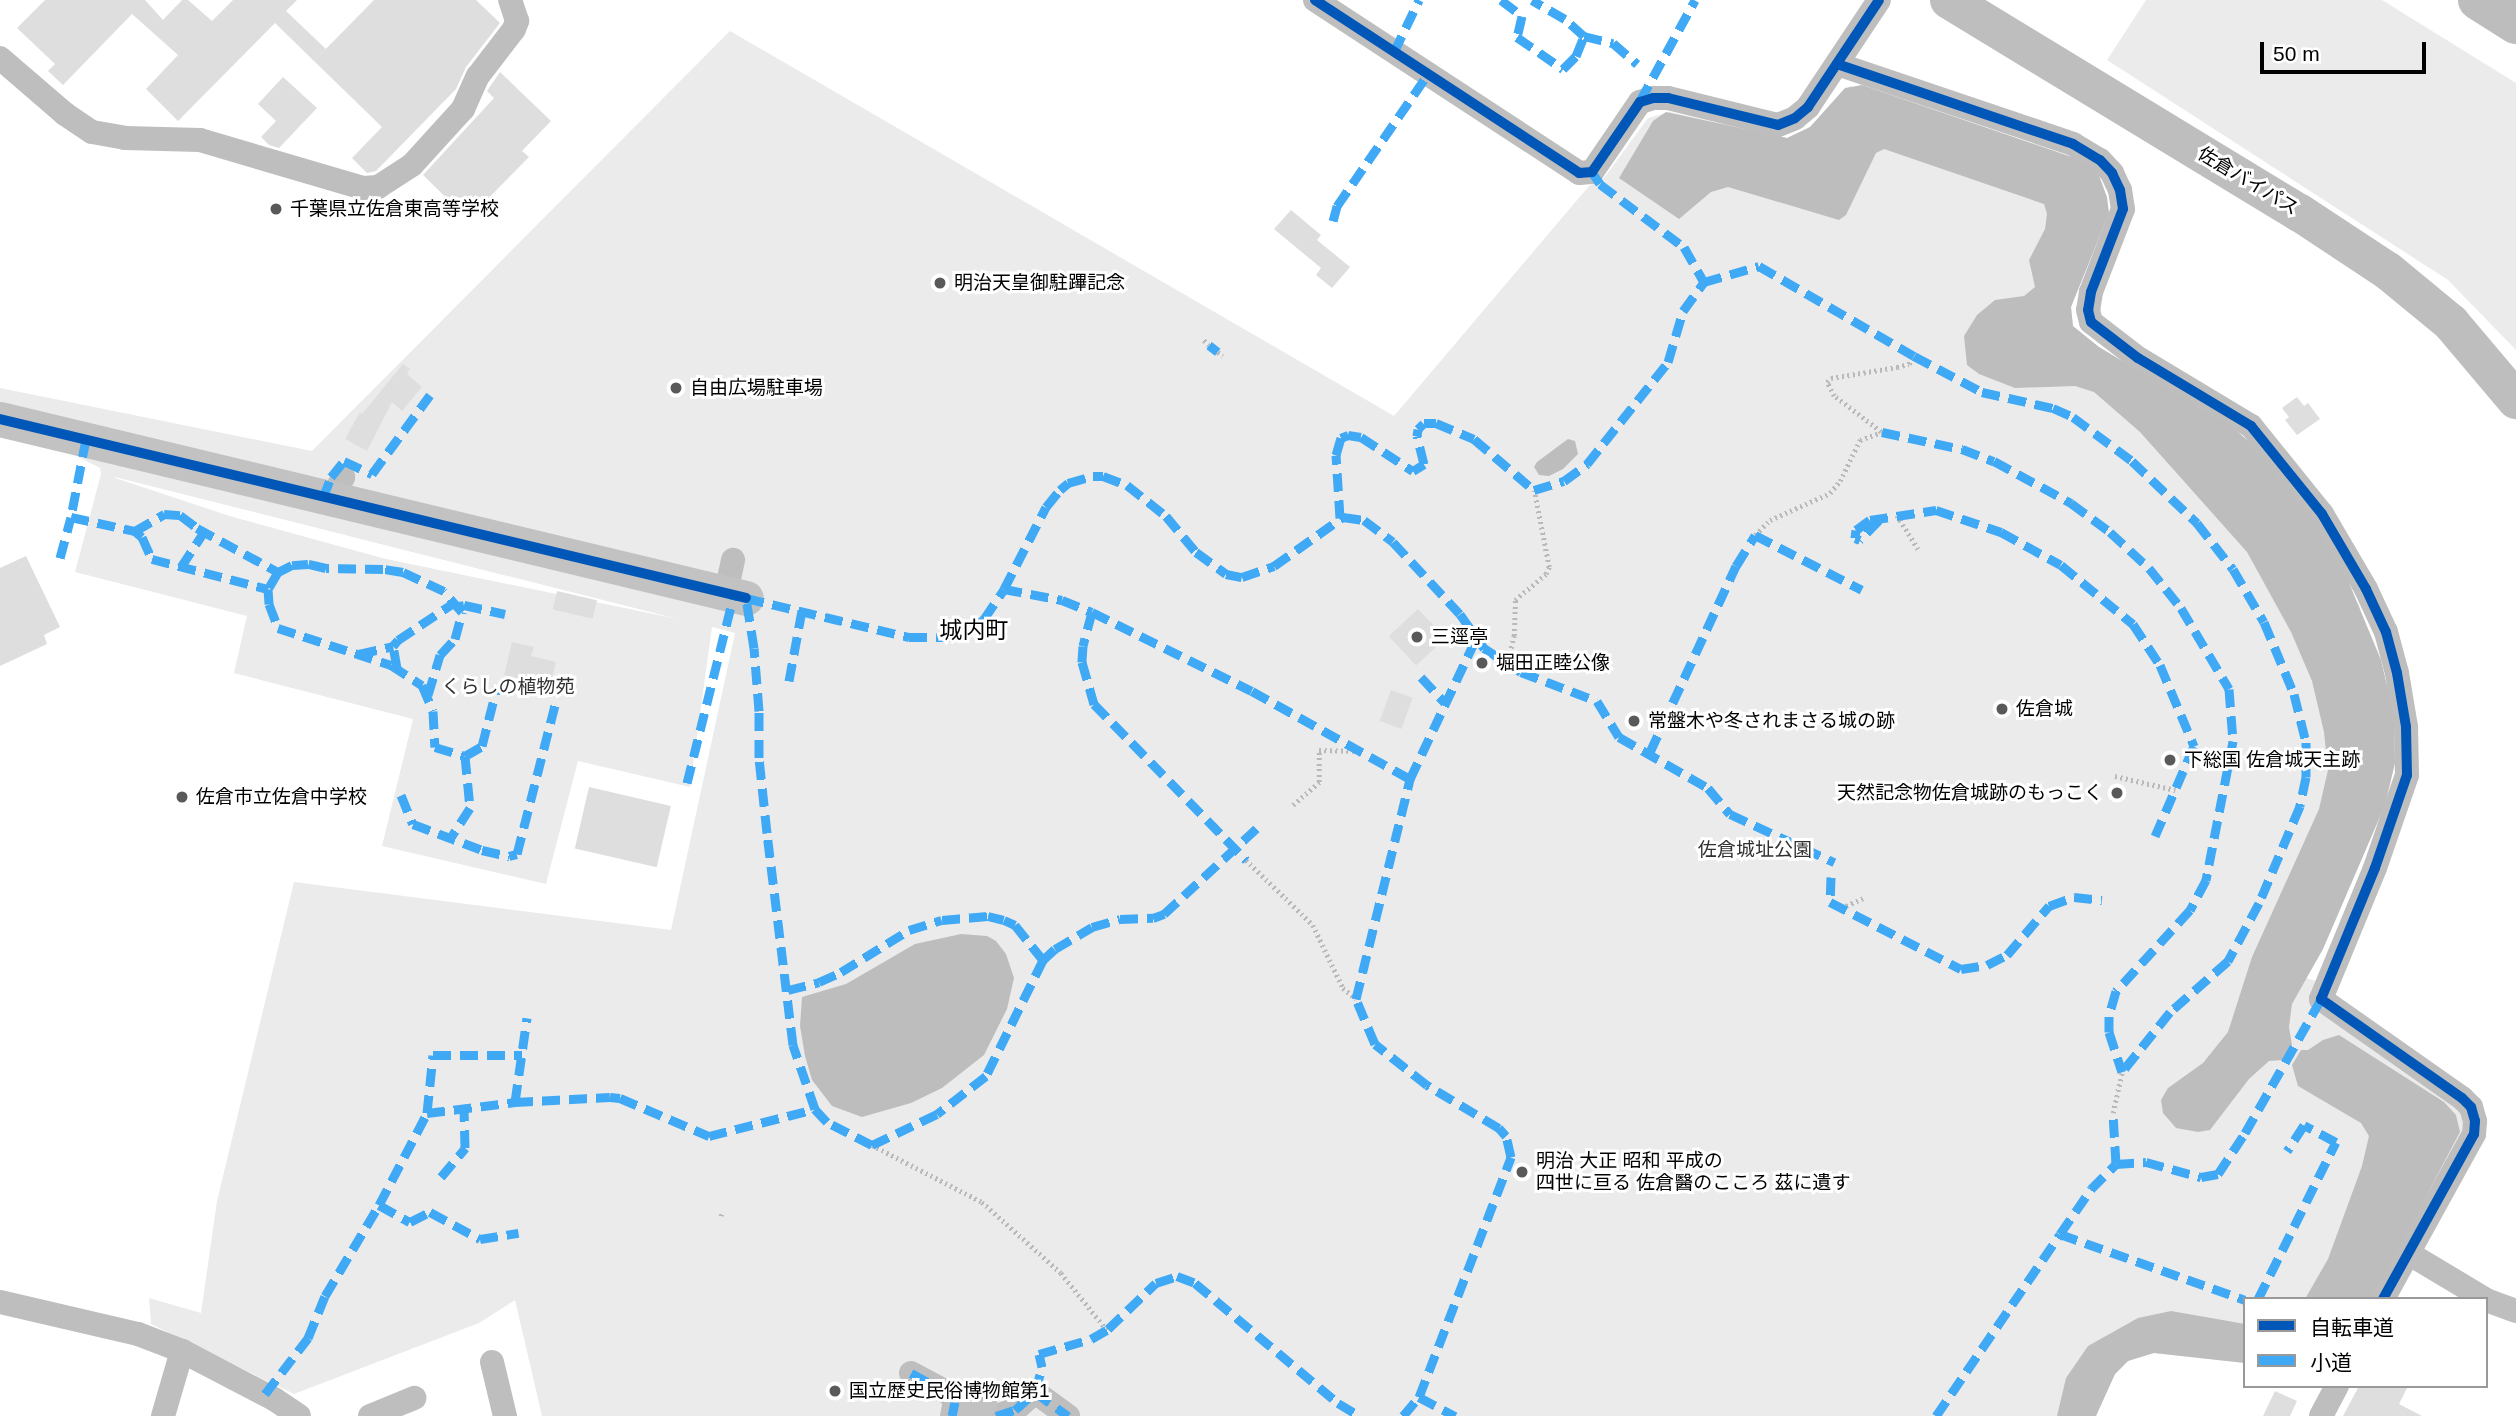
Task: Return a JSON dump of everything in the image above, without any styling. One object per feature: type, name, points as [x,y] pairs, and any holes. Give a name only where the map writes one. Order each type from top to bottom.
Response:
[{"type":"highway","name":"佐倉バイパス","points":[[1949,0],[2300,213],[2388,271],[2451,323],[2516,400]]},
{"type":"street","points":[[0,58],[65,114],[92,132],[125,138],[200,140],[363,188],[378,187],[412,165],[463,109],[478,76],[514,29],[517,21],[510,0]]},
{"type":"street","points":[[1315,0],[1579,173],[1592,172],[1640,102],[1668,98],[1778,125],[1795,118],[1808,107],[1879,0]]},
{"type":"street","points":[[1837,64],[2073,144],[2100,160],[2112,173],[2120,190],[2123,209],[2091,292],[2088,310],[2091,322],[2138,358],[2251,426],[2322,514],[2366,589],[2386,632],[2397,673],[2406,727],[2407,775],[2375,868],[2321,999],[2462,1098],[2471,1107],[2475,1121],[2474,1134],[2384,1297]]},
{"type":"street","points":[[0,419],[337,489],[735,584]]},
{"type":"street","points":[[2408,1253],[2483,1297]]},
{"type":"street","points":[[2488,1300],[2516,1311]]},
{"type":"street","points":[[0,1302],[138,1334],[182,1351],[271,1407],[299,1416]]},
{"type":"street","points":[[163,1416],[182,1351]]},
{"type":"street","points":[[492,1362],[505,1416]]},
{"type":"street","points":[[911,1373],[950,1394],[955,1402],[974,1412],[1015,1410],[1035,1392],[1068,1416]]},
{"type":"street","points":[[2322,1416],[2336,1388]]},
{"type":"street","points":[[370,1416],[414,1398]]},
{"type":"path","points":[[1204,340],[1209,345]]},
{"type":"path","points":[[1755,535],[1770,520],[1830,494],[1840,481],[1860,440],[1882,432],[1834,396],[1827,382],[1831,378],[1909,364],[1914,356]]},
{"type":"path","points":[[1507,663],[1514,636],[1515,600],[1546,575],[1549,567],[1534,490]]},
{"type":"path","points":[[1897,515],[1918,549]]},
{"type":"path","points":[[1293,805],[1319,782],[1319,750],[1360,751]]},
{"type":"path","points":[[2115,776],[2175,790]]},
{"type":"path","points":[[1246,860],[1313,925],[1343,988],[1356,999]]},
{"type":"path","points":[[1841,908],[1866,897]]},
{"type":"path","points":[[2113,1112],[2122,1072]]},
{"type":"path","points":[[872,1145],[982,1202],[1061,1273],[1107,1330]]},
{"type":"green space","points":[[2146,0],[2382,0],[2516,83],[2516,350],[2448,280],[2107,60]]},
{"type":"green space","name":"佐倉城址公園","points":[[730,31],[1394,416],[1589,186],[1604,178],[1648,118],[1670,112],[1787,138],[1810,127],[1850,86],[2097,171],[2103,184],[2109,213],[2071,307],[2073,326],[2082,336],[2140,373],[2359,604],[2395,763],[2385,805],[2323,949],[2306,978],[2320,982],[2311,1006],[2354,1033],[2465,1115],[2474,1132],[2377,1297],[2243,1297],[2243,1363],[2154,1353],[2128,1361],[2115,1374],[2096,1416],[542,1416],[515,1300],[479,1323],[294,1394],[151,1324],[149,1298],[201,1313],[217,1201],[294,882],[671,930],[735,633],[712,627],[690,787],[578,761],[546,884],[382,846],[413,719],[234,673],[247,616],[75,572],[101,474],[100,468],[52,443],[0,431],[0,388],[312,451]],"holes":[[[115,477],[678,619],[386,559],[233,517]]]},
{"type":"shaded area","points":[[1862,85],[2075,158],[2097,171],[2107,197],[2109,213],[2071,307],[2073,326],[2099,347],[2234,428],[2278,469],[2294,488],[2347,578],[2381,660],[2394,715],[2395,763],[2385,805],[2323,949],[2292,1004],[2289,1027],[2292,1045],[2283,1060],[2269,1061],[2249,1079],[2210,1130],[2198,1132],[2176,1128],[2163,1113],[2161,1100],[2168,1088],[2203,1063],[2228,1032],[2252,957],[2319,809],[2328,770],[2324,732],[2312,681],[2291,632],[2247,552],[2140,432],[2094,392],[2075,386],[2015,388],[1979,374],[1967,365],[1964,336],[1977,315],[1995,300],[2024,296],[2035,287],[2029,260],[2045,229],[2047,214],[2044,204],[1884,149],[1876,153],[1846,215],[1839,220],[1728,187],[1711,192],[1679,219],[1619,178],[1653,121],[1666,112],[1787,138],[1810,127],[1845,88]]},
{"type":"shaded area","points":[[1568,439],[1575,441],[1578,454],[1563,469],[1549,476],[1539,475],[1534,467],[1537,462]]},
{"type":"shaded area","points":[[961,934],[987,936],[996,941],[1006,954],[1014,978],[1007,1009],[984,1055],[942,1088],[911,1103],[862,1117],[832,1106],[812,1080],[805,1056],[800,1026],[802,997],[846,984],[915,944]]},
{"type":"shaded area","points":[[2339,1035],[2444,1102],[2456,1115],[2460,1132],[2373,1297],[2306,1297],[2328,1259],[2362,1166],[2369,1136],[2361,1123],[2298,1086],[2292,1065],[2301,1050],[2308,1050],[2323,1040]]},
{"type":"shaded area","points":[[2171,1311],[2243,1324],[2243,1363],[2154,1353],[2128,1361],[2115,1374],[2096,1416],[2057,1416],[2066,1378],[2088,1346],[2138,1318]]},
{"type":"building","points":[[45,0],[145,0],[163,20],[182,0],[188,0],[212,21],[233,0],[297,0],[286,11],[326,49],[314,61],[275,23],[178,121],[146,89],[178,55],[132,14],[63,85],[48,71],[55,64],[17,28]]},
{"type":"building","points":[[374,0],[476,0],[500,23],[466,67],[456,89],[376,171],[367,173],[352,158],[382,127],[314,61]]},
{"type":"building","points":[[500,72],[551,121],[522,151],[529,157],[468,219],[423,175],[494,98],[487,91]]},
{"type":"building","points":[[283,77],[317,108],[279,148],[269,145],[261,137],[276,121],[258,104]]},
{"type":"building","points":[[1291,210],[1321,235],[1317,240],[1350,267],[1332,288],[1316,275],[1321,268],[1274,229]]},
{"type":"building","points":[[403,364],[410,369],[407,374],[422,387],[402,411],[392,402],[367,451],[345,439],[360,412],[362,414]]},
{"type":"building","points":[[2297,397],[2304,406],[2308,403],[2320,419],[2297,435],[2285,420],[2289,417],[2282,408]]},
{"type":"building","points":[[26,556],[60,627],[44,635],[47,644],[0,666],[0,568]]},
{"type":"building","points":[[557,591],[597,600],[593,619],[553,610]]},
{"type":"building","name":"三逕亭","points":[[1418,609],[1445,638],[1416,666],[1389,636]]},
{"type":"building","points":[[512,642],[534,647],[531,656],[556,662],[550,686],[504,675]]},
{"type":"building","points":[[1391,690],[1413,698],[1401,729],[1380,721]]},
{"type":"building","points":[[589,787],[671,806],[657,867],[575,848]]},
{"type":"building","points":[[2358,1388],[2407,1388],[2399,1404],[2422,1416],[2343,1416]]},
{"type":"building","points":[[2275,1391],[2297,1401],[2290,1416],[2263,1416]]},
{"type":"waterway","points":[[2478,0],[2516,24]]},
{"type":"marked path","points":[[1394,52],[1419,0]]},
{"type":"marked path","points":[[1501,0],[1522,16],[1517,37],[1563,69],[1576,56],[1584,36],[1565,19],[1532,0]]},
{"type":"marked path","points":[[1640,101],[1695,0]]},
{"type":"marked path","points":[[1584,36],[1613,43],[1637,64]]},
{"type":"marked path","points":[[1333,221],[1337,206],[1428,74]]},
{"type":"marked path","points":[[1592,172],[1600,184],[1684,247],[1704,282],[1759,266],[1914,356],[1982,392],[2053,408],[2073,417],[2132,461],[2197,523],[2233,569],[2264,622],[2294,694],[2306,742],[2306,777],[2300,806],[2259,903],[2228,961],[2170,1012],[2122,1072]]},
{"type":"marked path","points":[[1340,518],[1336,455],[1341,438],[1348,435],[1361,437],[1413,471],[1424,464],[1417,436],[1418,429],[1424,423],[1436,423],[1474,439],[1534,490],[1564,481],[1587,464],[1668,362],[1683,311],[1704,282]]},
{"type":"marked path","points":[[1209,345],[1218,352]]},
{"type":"marked path","points":[[323,498],[331,477],[344,461],[372,474],[430,395]]},
{"type":"marked path","points":[[1882,432],[1962,449],[1994,461],[2071,503],[2110,532],[2149,568],[2181,608],[2229,689],[2233,741],[2206,880],[2190,910],[2116,991],[2109,1016],[2109,1032],[2122,1072]]},
{"type":"marked path","points":[[86,439],[71,517],[135,531],[142,537],[152,559],[268,589]]},
{"type":"marked path","points":[[1043,960],[986,1076],[937,1114],[872,1145],[827,1122],[815,1109],[793,1045],[759,758],[759,711],[754,648],[746,598],[909,637],[952,637],[971,630],[984,619],[1004,589],[1046,507],[1060,490],[1068,483],[1093,476],[1103,476],[1127,485],[1166,516],[1196,552],[1226,574],[1242,577],[1274,566],[1343,517],[1364,520],[1393,542],[1460,614],[1484,648],[1521,672],[1597,701],[1619,737],[1708,788],[1730,814],[1834,862]]},
{"type":"marked path","points":[[1879,520],[1860,540],[1855,538],[1856,530],[1870,520],[1936,510],[2001,532],[2061,565],[2133,624],[2160,665],[2194,746],[2155,836]]},
{"type":"marked path","points":[[135,531],[164,514],[180,515],[197,528],[278,572]]},
{"type":"marked path","points":[[60,558],[71,517]]},
{"type":"marked path","points":[[181,567],[204,532]]},
{"type":"marked path","points":[[1650,752],[1736,566],[1755,535],[1862,590]]},
{"type":"marked path","points":[[428,695],[440,655],[455,639],[462,612],[444,591],[403,572],[383,569],[326,568],[308,564],[292,565],[278,572],[268,589],[269,604],[278,628],[391,665],[422,685],[433,711],[435,747],[465,756],[470,808],[451,837]]},
{"type":"marked path","points":[[1004,589],[1062,600],[1092,612],[1252,691],[1410,779]]},
{"type":"marked path","points":[[687,783],[734,595]]},
{"type":"marked path","points":[[397,668],[393,646],[398,640],[455,602]]},
{"type":"marked path","points":[[459,606],[505,614]]},
{"type":"marked path","points":[[789,681],[802,610]]},
{"type":"marked path","points":[[1092,612],[1083,646],[1082,662],[1094,704],[1246,860]]},
{"type":"marked path","points":[[1403,1416],[1419,1397],[1511,1157],[1506,1136],[1499,1128],[1427,1085],[1375,1044],[1356,999],[1410,779],[1476,639]]},
{"type":"marked path","points":[[359,654],[393,646]]},
{"type":"marked path","points":[[1421,677],[1445,703]]},
{"type":"marked path","points":[[465,756],[482,746],[497,687]]},
{"type":"marked path","points":[[401,795],[413,824],[482,850],[509,856],[517,854],[557,697]]},
{"type":"marked path","points":[[788,990],[819,982],[841,972],[909,930],[942,920],[988,916],[1004,920],[1015,925],[1043,960],[1055,949],[1092,927],[1120,919],[1153,918],[1164,914],[1260,825]]},
{"type":"marked path","points":[[1831,877],[1830,902],[1961,969],[1987,965],[2007,955],[2049,906],[2074,897],[2102,900]]},
{"type":"marked path","points":[[2116,1164],[2146,1162],[2201,1177],[2218,1174],[2245,1133],[2321,999]]},
{"type":"marked path","points":[[515,1102],[527,1018]]},
{"type":"marked path","points":[[427,1113],[433,1055],[522,1055]]},
{"type":"marked path","points":[[265,1394],[308,1338],[325,1296],[379,1205],[427,1113],[515,1102],[610,1097],[620,1098],[709,1136],[815,1109]]},
{"type":"marked path","points":[[441,1177],[465,1148],[464,1107]]},
{"type":"marked path","points":[[1936,1416],[2091,1189],[2116,1164],[2113,1113]]},
{"type":"marked path","points":[[2259,1297],[2336,1142],[2304,1125],[2287,1151]]},
{"type":"marked path","points":[[379,1205],[410,1222],[430,1212],[480,1239],[519,1233]]},
{"type":"marked path","points":[[2060,1234],[2243,1299]]},
{"type":"marked path","points":[[1035,1392],[1042,1367],[1039,1354],[1091,1339],[1108,1329],[1156,1283],[1177,1276],[1195,1283],[1338,1403],[1360,1416]]},
{"type":"marked path","points":[[911,1373],[950,1394],[955,1402],[952,1416]]},
{"type":"marked path","points":[[996,1416],[1015,1410],[1035,1392],[1068,1416]]},
{"type":"marked path","points":[[1419,1397],[1455,1416]]},
{"type":"cycle path","points":[[1315,0],[1579,173],[1592,172],[1640,102],[1653,98],[1668,98],[1778,125],[1795,118],[1808,107],[1879,0]]},
{"type":"cycle path","points":[[1837,64],[2073,144],[2100,160],[2112,173],[2120,190],[2123,209],[2091,292],[2088,310],[2091,322],[2138,358],[2251,426],[2322,514],[2366,589],[2386,632],[2397,673],[2406,727],[2407,775],[2375,868],[2321,999],[2462,1098],[2471,1107],[2475,1121],[2474,1134],[2384,1297]]},
{"type":"cycle path","points":[[0,419],[746,598]]},
{"type":"place","name":"千葉県立佐倉東高等学校","points":[[276,209]]},
{"type":"place","name":"明治天皇御駐蹕記念","points":[[940,283]]},
{"type":"place","name":"自由広場駐車場","points":[[676,388]]},
{"type":"place","name":"三逕亭","points":[[1417,637]]},
{"type":"place","name":"堀田正睦公像","points":[[1482,663]]},
{"type":"place","name":"佐倉城","points":[[2002,709]]},
{"type":"place","name":"常盤木や冬されまさる城の跡","points":[[1634,721]]},
{"type":"place","name":"下総国 佐倉城天主跡","points":[[2170,760]]},
{"type":"place","name":"天然記念物佐倉城跡のもっこく","points":[[2117,793]]},
{"type":"place","name":"佐倉市立佐倉中学校","points":[[182,797]]},
{"type":"place","name":"明治 大正 昭和 平成の 四世に亘る 佐倉醫のこころ 茲に遺す","points":[[1522,1172]]},
{"type":"place","name":"国立歴史民俗博物館第1","points":[[835,1391]]},
{"type":"district","name":"城内町","points":[[974,630]]},
{"type":"park label","name":"くらしの植物苑","points":[[508,687]]}]
